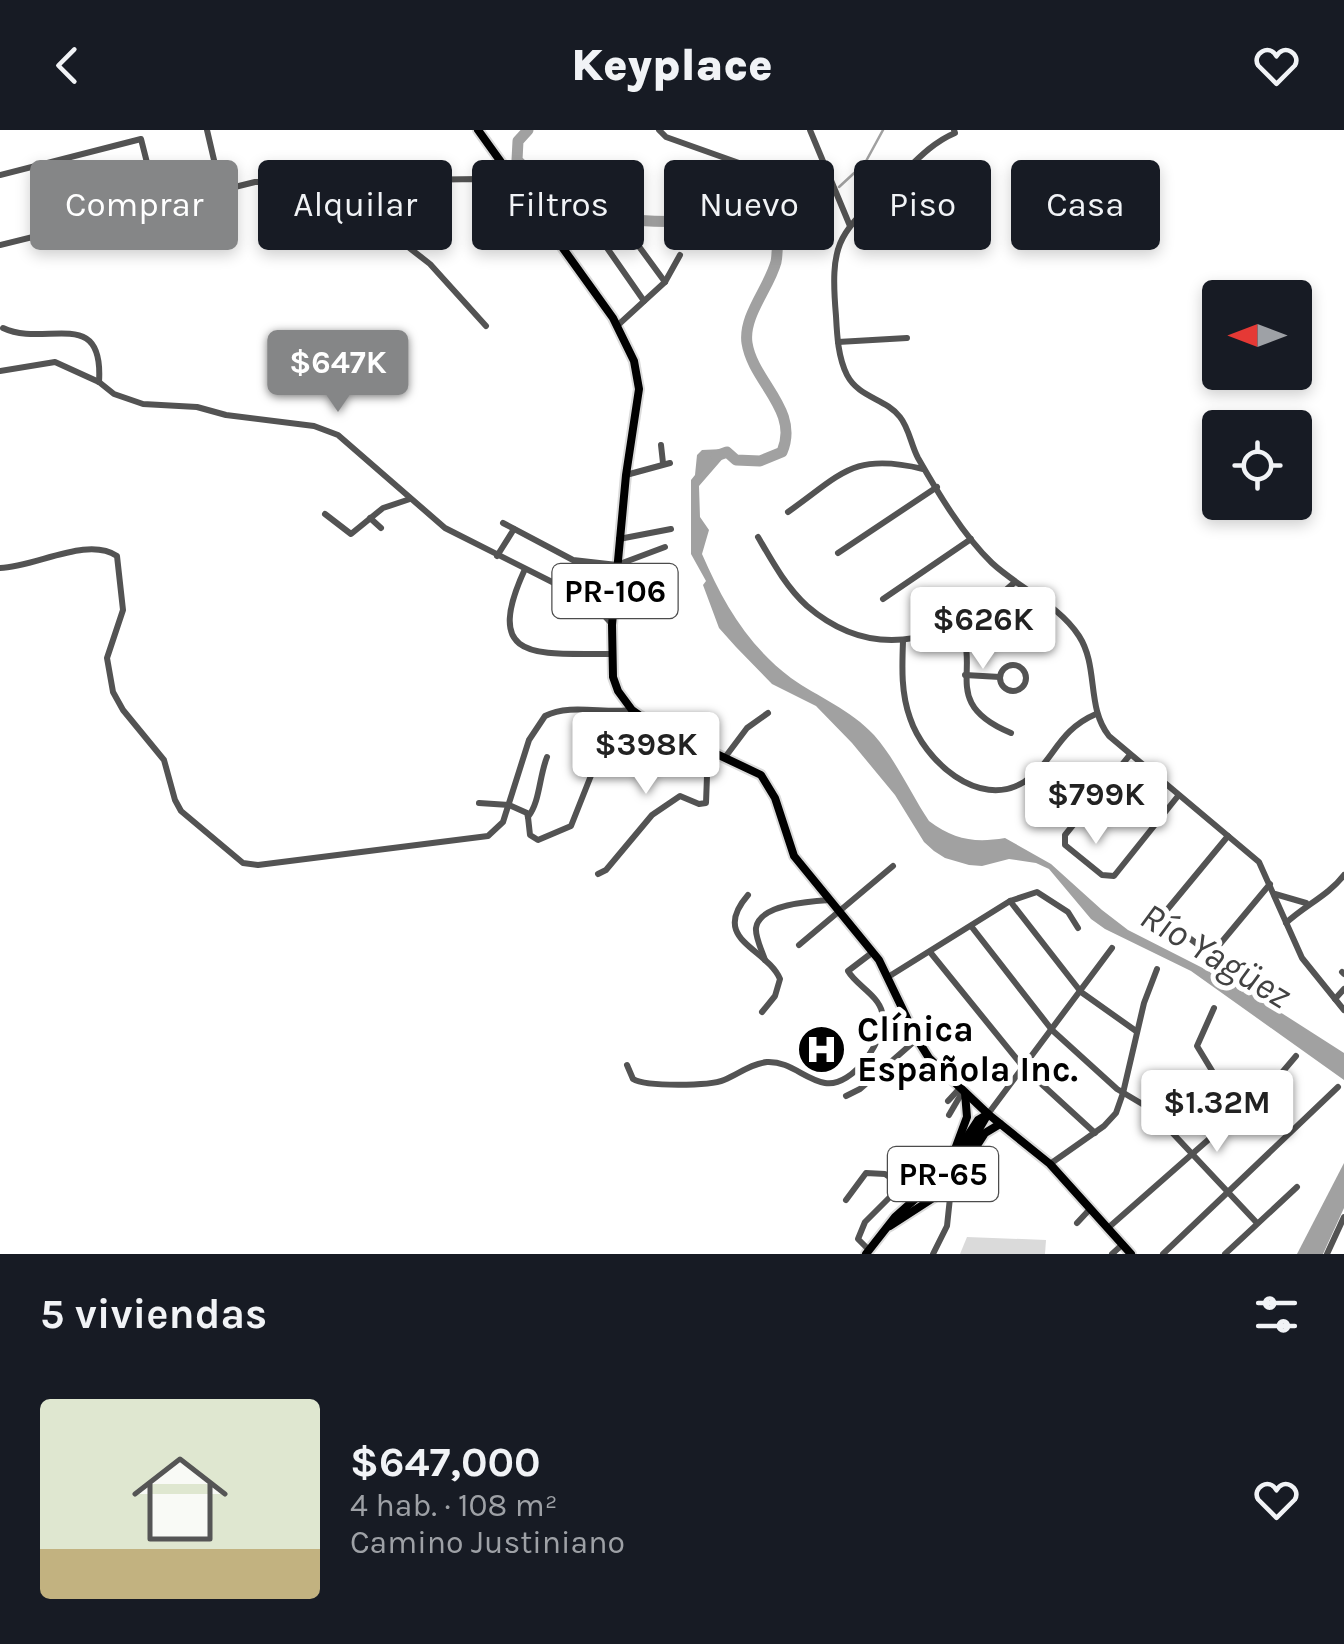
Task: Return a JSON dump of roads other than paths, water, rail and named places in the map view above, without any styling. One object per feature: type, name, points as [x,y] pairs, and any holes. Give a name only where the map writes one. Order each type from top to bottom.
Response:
[{"type":"main road","name":"PR-106","points":[[478,130],[498,160]]},
{"type":"main road","name":"PR-106","points":[[562,250],[618,325],[634,361],[639,389],[619,538],[611,654],[614,683],[632,710]]},
{"type":"main road","points":[[632,710],[649,722],[761,775],[794,856],[873,952],[929,1058],[988,1114],[1050,1164],[1132,1254]]},
{"type":"main road","points":[[950,1164],[967,1116],[963,1091]]},
{"type":"main road","name":"PR-65","points":[[890,1226],[941,1193],[988,1114]]},
{"type":"main road","name":"PR-65","points":[[868,1252],[895,1216],[933,1185],[978,1120],[988,1114]]},
{"type":"main road","points":[[952,1178],[959,1174],[989,1128],[1000,1124]]},
{"type":"street","points":[[206,130],[214,160]]},
{"type":"street","points":[[660,130],[666,138],[729,160]]},
{"type":"street","points":[[810,130],[821,160]]},
{"type":"street","points":[[954,130],[955,133],[928,149],[850,226],[834,259],[838,342],[844,367],[852,383],[867,397],[899,416],[924,469],[992,562],[1080,636],[1090,662],[1096,714],[1102,728],[1129,756],[1258,862],[1308,967],[1344,1010]]},
{"type":"street","points":[[58,160],[140,139],[146,160]]},
{"type":"street","points":[[0,175],[30,167]]},
{"type":"street","points":[[834,194],[850,226]]},
{"type":"street","points":[[0,246],[30,238]]},
{"type":"street","points":[[411,250],[430,264],[486,326]]},
{"type":"street","points":[[608,250],[644,301]]},
{"type":"street","points":[[642,250],[665,282]]},
{"type":"street","points":[[618,325],[665,282],[680,255]]},
{"type":"street","points":[[4,328],[30,337],[71,332],[83,336],[99,360],[99,382]]},
{"type":"street","points":[[838,342],[907,338]]},
{"type":"street","points":[[0,371],[55,362],[99,382],[114,394],[142,404],[197,407],[324,429],[349,441],[374,468],[400,486],[444,528],[594,605],[612,625]]},
{"type":"street","points":[[626,475],[666,463],[662,446]]},
{"type":"street","points":[[788,512],[863,463],[885,461],[924,469]]},
{"type":"street","points":[[838,554],[937,487]]},
{"type":"street","points":[[326,514],[351,534],[383,508],[410,499]]},
{"type":"street","points":[[370,518],[381,528]]},
{"type":"street","points":[[503,524],[573,560],[617,564],[665,547]]},
{"type":"street","points":[[497,556],[514,529]]},
{"type":"street","points":[[619,538],[672,529]]},
{"type":"street","points":[[758,537],[785,582],[816,612],[854,632],[902,641],[956,626],[1015,582]]},
{"type":"street","points":[[883,599],[971,538]]},
{"type":"street","points":[[0,568],[21,567],[84,549],[104,549],[117,556],[123,610],[107,663],[114,692],[123,710],[164,760],[174,800],[181,810],[243,863],[258,865],[478,838],[498,828],[509,806],[529,740],[545,716],[555,711],[632,710]]},
{"type":"street","points":[[525,569],[508,611],[511,633],[519,644],[539,653],[611,654]]},
{"type":"street","points":[[956,626],[966,642],[968,695],[978,712],[994,726],[1012,733]]},
{"type":"street","points":[[902,641],[904,698],[916,734],[946,770],[974,786],[998,790],[1025,782],[1072,726],[1096,714]]},
{"type":"street","points":[[1007,666],[1019,666],[1026,683],[1010,691],[1000,683],[1000,676],[1007,666]]},
{"type":"street","points":[[965,675],[1000,676]]},
{"type":"street","points":[[726,756],[747,728],[768,713]]},
{"type":"street","points":[[598,874],[606,870],[652,815],[680,796],[706,804],[708,747]]},
{"type":"street","points":[[1129,756],[1064,835],[1065,845],[1102,876],[1114,876],[1178,796]]},
{"type":"street","points":[[528,817],[537,802],[538,782],[547,757]]},
{"type":"street","points":[[479,802],[527,813],[530,835],[546,839],[571,826],[594,768]]},
{"type":"street","points":[[1228,836],[1166,911],[1167,921],[1206,950],[1215,950],[1270,884]]},
{"type":"street","points":[[799,945],[893,866]]},
{"type":"street","points":[[1286,923],[1344,875]]},
{"type":"street","points":[[888,977],[1010,901],[1037,892],[1068,912],[1078,928]]},
{"type":"street","points":[[1274,894],[1308,903]]},
{"type":"street","points":[[748,895],[737,910],[735,927],[756,956],[776,970],[780,979],[762,1012]]},
{"type":"street","points":[[765,961],[756,932],[760,920],[776,909],[830,900]]},
{"type":"street","points":[[1010,901],[1082,992],[1136,1031]]},
{"type":"street","points":[[970,926],[1052,1030],[1124,1092],[1142,1102],[1257,1223]]},
{"type":"street","points":[[988,1114],[1112,948]]},
{"type":"street","points":[[627,1065],[631,1077],[649,1086],[717,1082],[765,1062],[790,1066],[825,1082],[852,1077],[878,1038],[883,1018],[878,1004],[848,971],[873,952]]},
{"type":"street","points":[[930,952],[1024,1068],[1095,1133]]},
{"type":"street","points":[[1050,1164],[1095,1133],[1116,1112],[1136,1031],[1157,969]]},
{"type":"street","points":[[1335,998],[1344,989]]},
{"type":"street","points":[[1160,1120],[1214,1074],[1197,1046],[1214,1008]]},
{"type":"street","points":[[846,1096],[917,1038]]},
{"type":"street","points":[[1108,1228],[1274,1082],[1296,1056]]},
{"type":"street","points":[[1163,1254],[1338,1087]]},
{"type":"street","points":[[948,1101],[963,1091]]},
{"type":"street","points":[[949,1115],[963,1091]]},
{"type":"street","points":[[846,1200],[866,1173],[886,1174],[898,1182],[897,1190],[866,1222],[858,1239],[868,1252]]},
{"type":"street","points":[[933,1254],[947,1226],[952,1178]]},
{"type":"street","points":[[1224,1254],[1297,1187]]},
{"type":"street","points":[[1078,1222],[1090,1209]]},
{"type":"street","points":[[1327,1254],[1344,1217]]},
{"type":"street","points":[[1112,1254],[1123,1244]]},
{"type":"waterway","name":"Río Yagüez","points":[[528,130],[518,141],[517,160],[545,185],[573,202],[630,219],[760,217],[778,230],[776,262],[749,323],[747,343],[785,423],[782,452],[760,461],[736,460],[727,452],[716,456]]},
{"type":"waterway","points":[[839,187],[865,163],[883,130]]},
{"type":"place","name":"Clínica Española Inc.","points":[[822,1049]]}]
